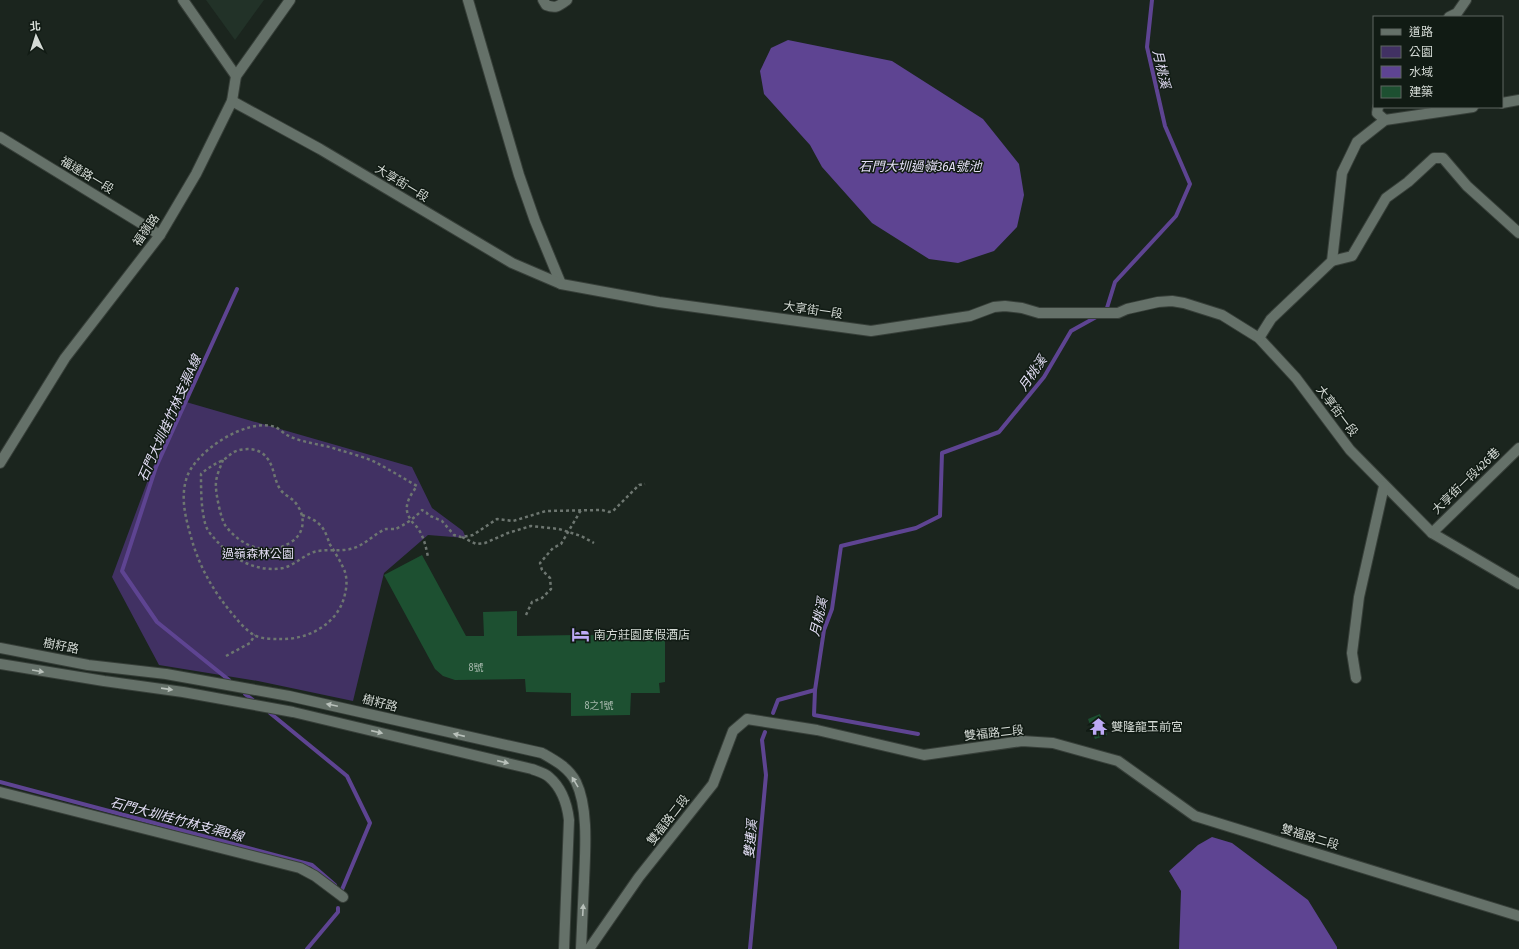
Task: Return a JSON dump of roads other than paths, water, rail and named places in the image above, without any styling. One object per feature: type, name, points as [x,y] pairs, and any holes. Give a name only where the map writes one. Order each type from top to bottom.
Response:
[{"type":"street","points":[[183,0],[236,76]]},
{"type":"street","name":"福嶺路","points":[[0,463],[65,358],[160,235],[196,174],[232,101],[236,76],[290,0]]},
{"type":"street","points":[[468,0],[518,175],[561,284]]},
{"type":"street","points":[[543,0],[546,5],[552,8],[559,6],[567,0]]},
{"type":"street","points":[[1451,16],[1457,13],[1466,0]]},
{"type":"street","points":[[1503,103],[1519,100]]},
{"type":"street","name":"大享街一段","points":[[232,101],[320,149],[512,263],[561,284],[659,302],[871,331],[970,316],[1005,306],[1039,312],[1118,312],[1158,302],[1172,301],[1184,303],[1222,315],[1259,338],[1296,378],[1350,450],[1432,533],[1519,584]]},
{"type":"street","points":[[1378,108],[1377,113],[1385,120]]},
{"type":"street","points":[[1332,261],[1342,173],[1357,142],[1385,120],[1466,108]]},
{"type":"street","name":"福達路一段","points":[[0,137],[160,235]]},
{"type":"street","points":[[1259,338],[1271,319],[1332,261],[1352,256],[1386,198],[1408,182],[1434,158],[1443,158],[1467,186],[1519,232]]},
{"type":"street","name":"大享街一段426巷","points":[[1432,533],[1519,448]]},
{"type":"street","points":[[1356,678],[1352,652],[1359,597],[1384,486]]},
{"type":"street","name":"樹籽路","points":[[0,648],[88,665],[166,674],[290,696],[542,753],[561,764],[576,781],[581,794],[586,846],[581,949]]},
{"type":"street","points":[[0,664],[183,692],[293,712],[532,769],[549,777],[561,791],[567,804],[569,820],[564,949]]},
{"type":"street","name":"雙福路二段","points":[[588,949],[639,877],[713,784],[733,731],[747,719],[817,730],[924,755],[1022,741],[1053,743],[1118,762],[1195,816],[1320,853],[1519,916]]},
{"type":"street","points":[[0,792],[300,868],[315,876],[343,897]]},
{"type":"water","name":"石門大圳過嶺36A號池","points":[[788,40],[892,61],[983,119],[1019,164],[1024,195],[1017,227],[994,251],[958,263],[929,259],[872,223],[822,167],[810,145],[764,94],[760,71],[771,48]]},
{"type":"water","points":[[1212,837],[1232,843],[1308,900],[1337,949],[1179,949],[1181,891],[1169,871],[1198,845]]},
{"type":"waterway","name":"月桃溪","points":[[1104,312],[1106,311],[1115,282],[1176,216],[1190,184],[1165,126],[1147,47],[1152,0]]},
{"type":"waterway","name":"石門大圳桂竹林支渠A線","points":[[229,680],[157,622],[122,571],[156,467],[237,289]]},
{"type":"waterway","name":"月桃溪","points":[[918,734],[814,715],[815,690],[824,630],[832,609],[841,546],[916,528],[940,516],[942,453],[999,432],[1044,377],[1071,331],[1098,316]]},
{"type":"waterway","name":"雙連溪","points":[[773,713],[778,700],[815,690]]},
{"type":"waterway","name":"石門大圳桂竹林支渠A線","points":[[245,694],[253,700]]},
{"type":"waterway","name":"石門大圳桂竹林支渠A線","points":[[270,713],[347,776],[370,823],[341,892]]},
{"type":"waterway","name":"雙連溪","points":[[750,949],[766,775],[762,740],[765,732]]},
{"type":"waterway","name":"石門大圳桂竹林支渠B線","points":[[0,782],[312,865],[335,885]]},
{"type":"waterway","points":[[307,949],[338,912],[338,908]]},
{"type":"place","name":"南方莊園度假酒店","points":[[581,635]]},
{"type":"place","name":"雙隆龍玉前宮","points":[[1098,727]]},
{"type":"park label","name":"過嶺森林公園","points":[[258,554]]}]
